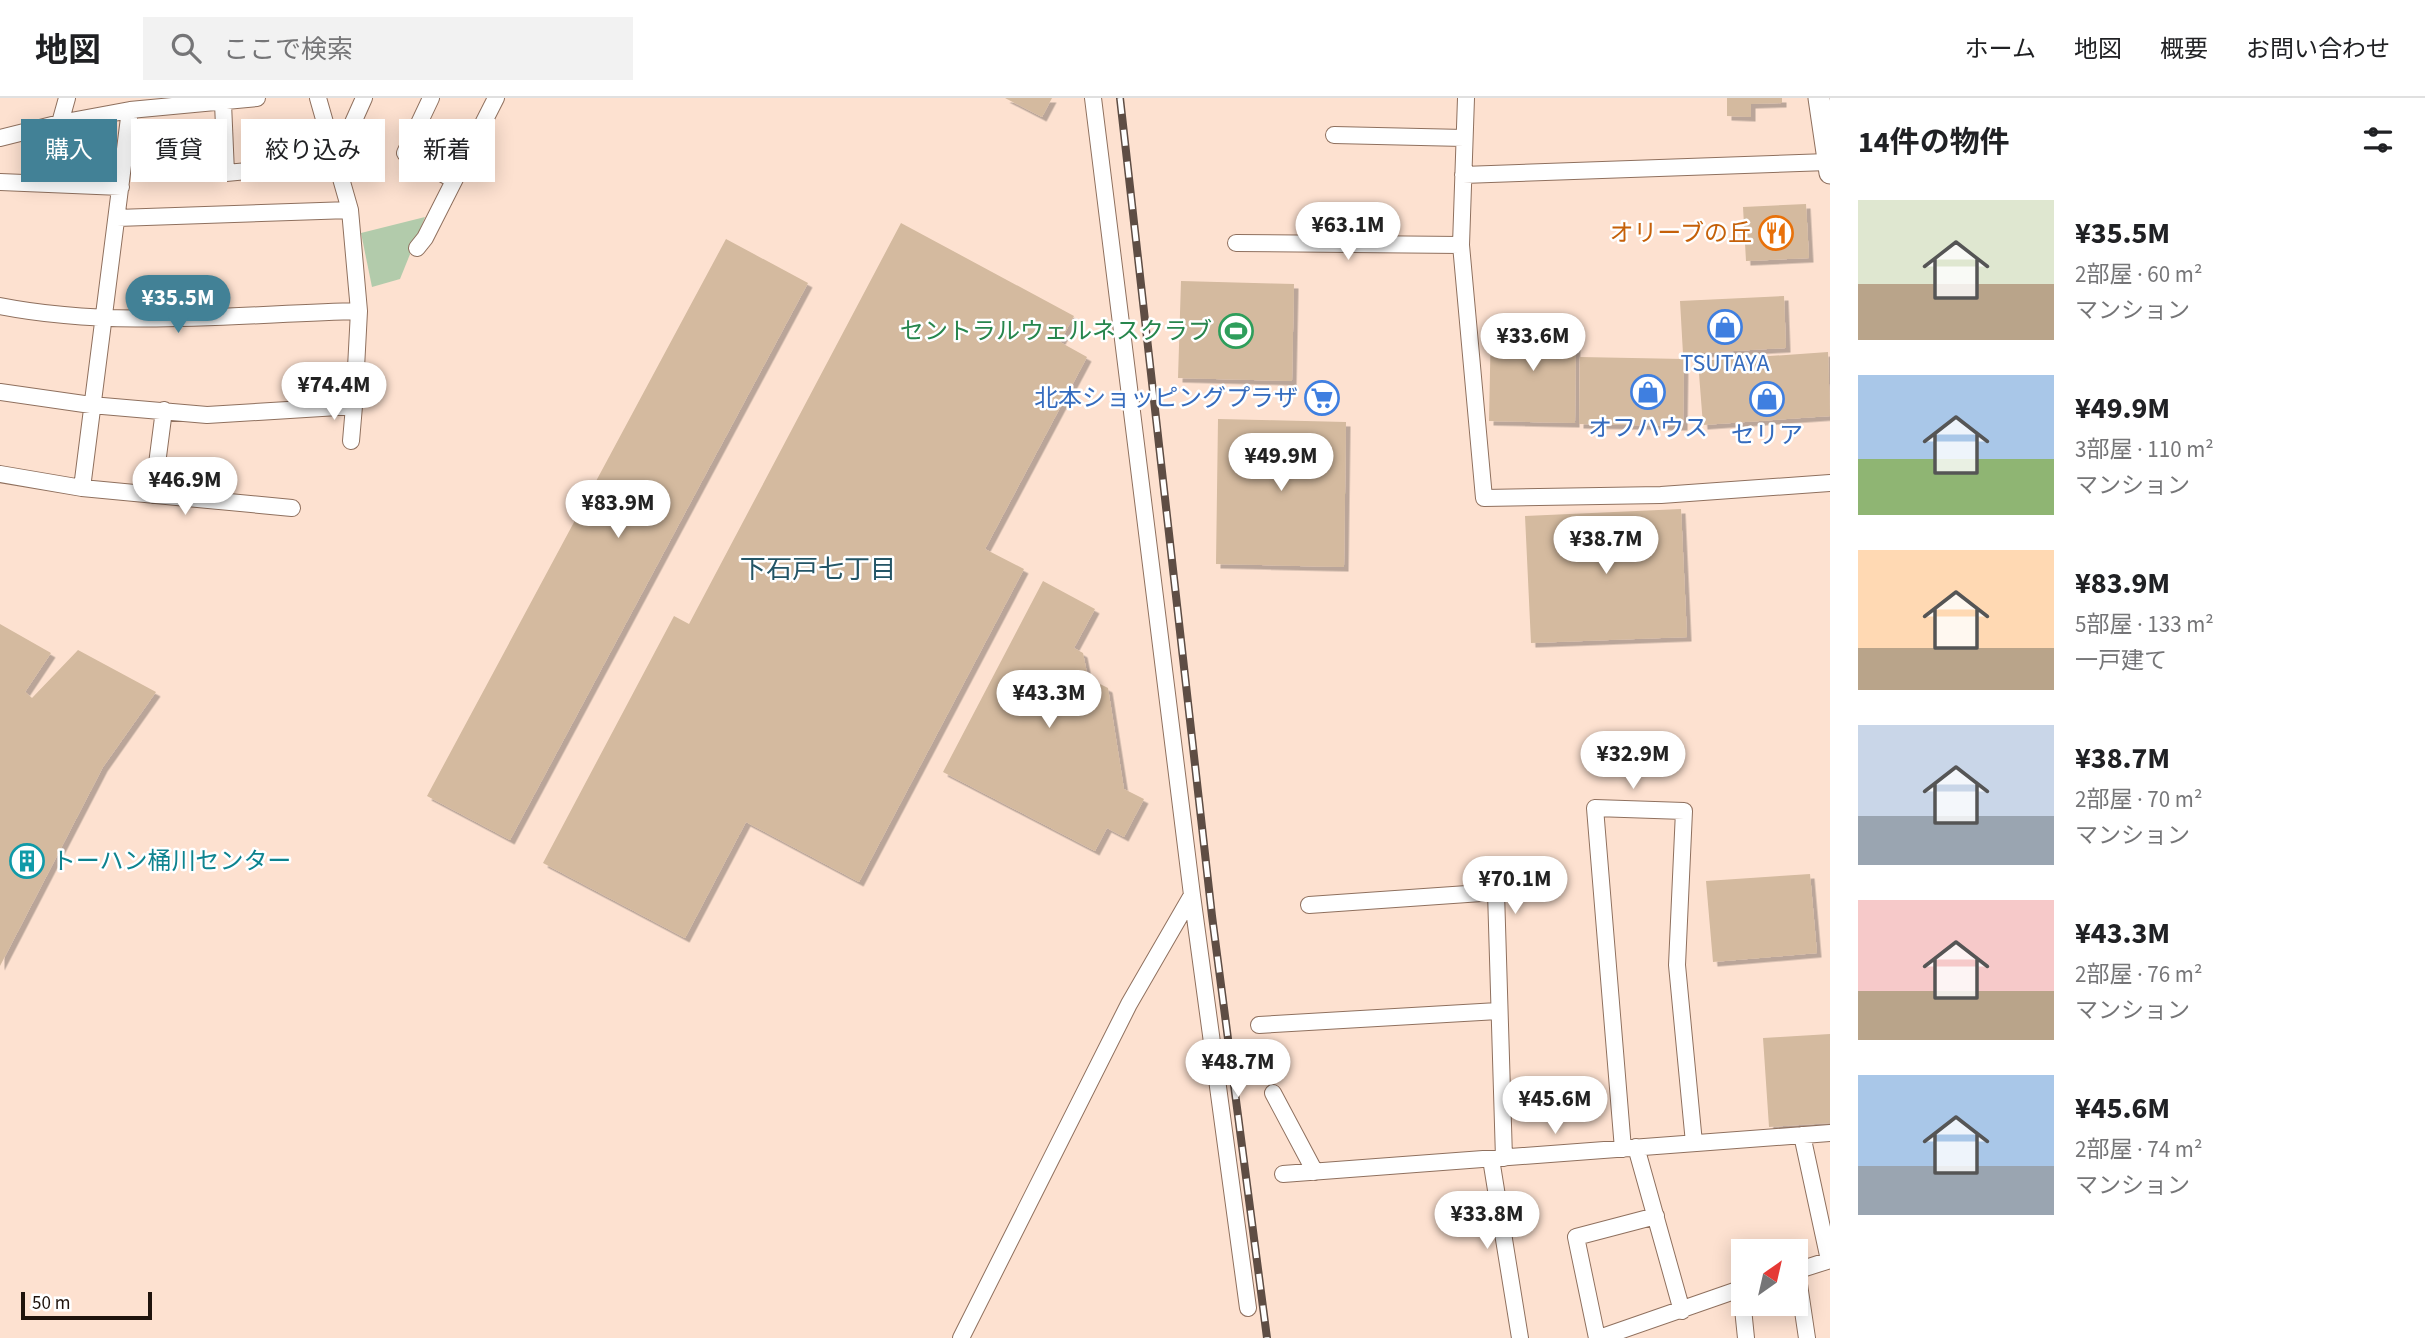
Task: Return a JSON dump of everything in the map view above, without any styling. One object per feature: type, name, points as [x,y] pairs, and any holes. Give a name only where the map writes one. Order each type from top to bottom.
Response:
[{"type":"main road","points":[[1819,98],[1829,168]]},
{"type":"street","points":[[61,119],[67,98]]},
{"type":"street","points":[[78,119],[130,110],[257,98]]},
{"type":"street","points":[[318,98],[324,119]]},
{"type":"street","points":[[355,119],[364,98]]},
{"type":"street","points":[[421,119],[431,98]]},
{"type":"street","points":[[485,119],[496,98]]},
{"type":"street","points":[[1093,98],[1192,895],[1248,1308]]},
{"type":"street","points":[[1466,98],[1461,244],[1484,498],[1661,495],[1830,483]]},
{"type":"street","points":[[223,103],[226,173],[241,172]]},
{"type":"street","points":[[82,488],[130,110]]},
{"type":"street","points":[[0,138],[21,132]]},
{"type":"street","points":[[1334,135],[1464,138]]},
{"type":"street","points":[[1463,175],[1829,168]]},
{"type":"street","points":[[0,182],[121,187]]},
{"type":"street","points":[[341,182],[350,210],[359,311],[351,441]]},
{"type":"street","points":[[417,248],[425,238],[453,182]]},
{"type":"street","points":[[117,218],[350,210]]},
{"type":"street","points":[[1236,243],[1461,244]]},
{"type":"street","points":[[0,306],[38,314],[104,319],[359,311]]},
{"type":"street","points":[[0,392],[91,405],[207,415],[354,406]]},
{"type":"street","points":[[153,495],[164,410]]},
{"type":"street","points":[[0,474],[82,488],[292,508]]},
{"type":"street","points":[[1682,1311],[1656,1216],[1630,1148],[1595,808],[1684,811],[1678,965],[1694,1143]]},
{"type":"street","points":[[1495,867],[1497,1158],[1520,1338]]},
{"type":"street","points":[[1309,905],[1496,892]]},
{"type":"street","points":[[961,1338],[1129,1004],[1192,895]]},
{"type":"street","points":[[1259,1025],[1498,1011]]},
{"type":"street","points":[[1273,1093],[1315,1172]]},
{"type":"street","points":[[1283,1174],[1830,1133]]},
{"type":"street","points":[[1802,1135],[1829,1260],[1808,1267]]},
{"type":"street","points":[[1656,1216],[1576,1237],[1598,1338],[1731,1292]]},
{"type":"street","points":[[1744,1316],[1746,1338]]},
{"type":"street","points":[[1803,1316],[1807,1338]]},
{"type":"green space","points":[[425,217],[400,279],[372,287],[361,233]]},
{"type":"building","points":[[1005,98],[1052,98],[1042,117]]},
{"type":"building","points":[[1727,98],[1782,98],[1782,103],[1751,104],[1751,117],[1727,116]]},
{"type":"building","name":"オリーブの丘","points":[[1806,204],[1809,258],[1746,261],[1743,207]]},
{"type":"building","points":[[901,223],[1074,316],[1060,342],[1087,357],[985,549],[1024,569],[859,882],[746,822],[685,938],[543,863],[674,616],[689,624]]},
{"type":"building","points":[[726,239],[808,283],[510,840],[427,796]]},
{"type":"building","name":"セントラルウェルネスクラブ","points":[[1181,281],[1294,284],[1292,381],[1178,378]]},
{"type":"building","points":[[1784,296],[1786,348],[1683,354],[1680,301]]},
{"type":"building","points":[[1491,322],[1576,324],[1575,423],[1489,421]]},
{"type":"building","points":[[1828,352],[1830,416],[1703,425],[1698,361]]},
{"type":"building","points":[[1580,357],[1684,359],[1683,426],[1579,424]]},
{"type":"building","points":[[1218,419],[1346,422],[1344,567],[1216,564]]},
{"type":"building","points":[[1681,509],[1687,637],[1531,643],[1525,516]]},
{"type":"building","points":[[1043,581],[1095,609],[1074,648],[1083,653],[1088,678],[1108,688],[1124,789],[1144,799],[1124,837],[1107,828],[1095,851],[943,772]]},
{"type":"building","name":"トーハン桶川センター","points":[[0,624],[51,653],[25,692],[32,698],[78,650],[156,692],[103,767],[0,966]]},
{"type":"building","points":[[1810,874],[1817,953],[1713,962],[1706,881]]},
{"type":"building","points":[[1830,1034],[1830,1123],[1769,1127],[1763,1038]]},
{"type":"railway","points":[[1120,98],[1212,916],[1267,1338]]},
{"type":"place","name":"オリーブの丘","points":[[1776,233]]},
{"type":"place","name":"TSUTAYA","points":[[1725,327]]},
{"type":"place","name":"セントラルウェルネスクラブ","points":[[1236,331]]},
{"type":"place","name":"オフハウス","points":[[1648,392]]},
{"type":"place","name":"北本ショッピングプラザ","points":[[1322,398]]},
{"type":"place","name":"セリア","points":[[1767,399]]},
{"type":"place","name":"トーハン桶川センター","points":[[27,861]]},
{"type":"district","name":"下石戸七丁目","points":[[818,569]]}]
